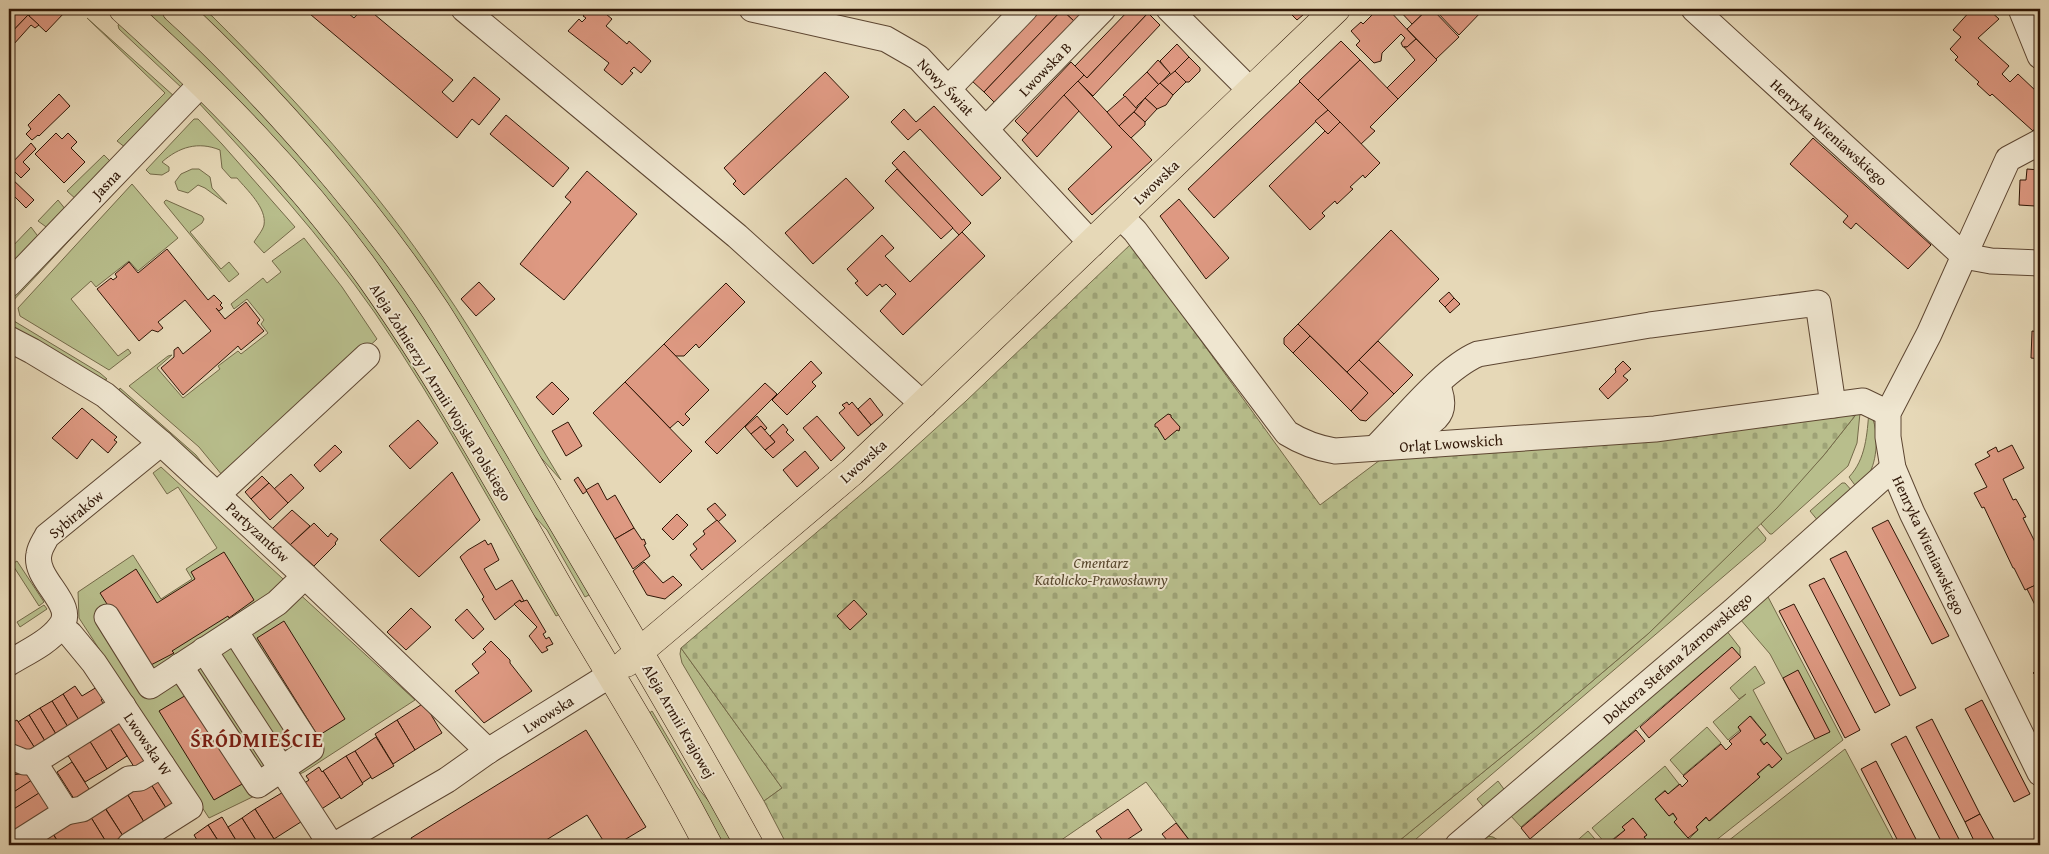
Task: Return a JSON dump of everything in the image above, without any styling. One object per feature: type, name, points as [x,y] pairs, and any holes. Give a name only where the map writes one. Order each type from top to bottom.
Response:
[{"type":"main road","name":"Aleja Żołnierzy I Armii Wojska Polskiego","points":[[123,9],[202,83],[289,176],[370,277],[425,360],[610,675]]},
{"type":"main road","name":"Aleja Armii Krajowej","points":[[176,9],[219,49],[282,116],[341,184],[402,262],[471,368],[607,598],[749,845]]},
{"type":"main road","name":"Lwowska","points":[[610,675],[639,653],[852,472],[1336,9]]},
{"type":"main road","points":[[610,675],[708,845]]},
{"type":"street","points":[[464,9],[737,236],[924,405]]},
{"type":"street","name":"Nowy Świat","points":[[752,9],[886,39],[919,58],[949,88],[1092,244]]},
{"type":"street","points":[[949,88],[1025,9]]},
{"type":"street","name":"Lwowska B","points":[[986,129],[1103,9]]},
{"type":"street","points":[[1169,9],[1251,90]]},
{"type":"street","name":"Henryka Wieniawskiego","points":[[1694,9],[1964,256],[1929,334],[1888,413],[1888,437],[1893,468],[1912,513],[2040,773]]},
{"type":"street","points":[[2022,9],[2040,56]]},
{"type":"street","name":"Jasna","points":[[9,284],[202,83]]},
{"type":"street","points":[[2040,142],[2008,159],[1964,256],[1991,261],[2040,263]]},
{"type":"street","name":"Orląt Lwowskich","points":[[1120,216],[1135,232],[1288,433],[1300,442],[1316,448],[1335,451],[1383,440],[1655,429],[1864,401],[1888,413]]},
{"type":"street","points":[[1383,440],[1437,384],[1463,361],[1478,354],[1650,325],[1818,303],[1833,405]]},
{"type":"street","name":"Partyzantów","points":[[9,339],[105,395],[161,442],[305,576],[488,751]]},
{"type":"street","points":[[218,494],[367,356]]},
{"type":"street","name":"Sybiraków","points":[[61,627],[65,619],[65,610],[42,573],[38,555],[42,545],[47,536],[161,442]]},
{"type":"street","name":"Doktora Stefana Żarnowskiego","points":[[1458,845],[1733,611],[1893,468]]},
{"type":"street","points":[[106,617],[150,686],[277,603],[305,576]]},
{"type":"street","points":[[9,663],[51,636],[61,627]]},
{"type":"street","name":"Lwowska W","points":[[61,627],[70,634],[94,663],[190,807],[130,845]]},
{"type":"street","points":[[212,715],[235,631]]},
{"type":"street","points":[[180,666],[258,785],[311,749],[235,631]]},
{"type":"street","points":[[204,650],[331,845]]},
{"type":"street","name":"Lwowska","points":[[335,845],[447,780],[488,751],[610,675]]},
{"type":"street","points":[[9,756],[24,762],[34,762],[123,706]]},
{"type":"street","points":[[34,762],[66,812]]},
{"type":"street","points":[[14,845],[66,812],[82,809],[129,779],[140,778],[162,765]]},
{"type":"green space","points":[[139,9],[161,9],[271,116],[405,281],[593,593],[585,597],[547,530],[517,497],[443,371]]},
{"type":"green space","points":[[193,9],[204,9],[244,48],[333,145],[389,213],[415,248],[487,356],[561,480],[533,449]]},
{"type":"green space","points":[[87,18],[175,97],[126,148],[117,141],[165,93]]},
{"type":"green space","points":[[122,22],[184,79],[183,89],[119,29],[118,25]]},
{"type":"green space","points":[[197,101],[209,105],[306,213],[381,311],[564,612],[556,616],[423,387],[355,285],[312,230]]},
{"type":"green space","points":[[194,119],[198,119],[222,144],[295,227],[264,253],[254,242],[264,225],[262,212],[237,178],[231,178],[222,168],[220,150],[204,146],[189,147],[182,149],[162,162],[169,167],[169,171],[162,175],[150,174],[146,170]]},
{"type":"green space","points":[[104,155],[112,163],[77,200],[67,191]]},
{"type":"green space","points":[[192,169],[199,169],[210,177],[212,188],[227,204],[198,185],[188,193],[178,190],[175,182],[181,174]]},
{"type":"green space","points":[[120,180],[126,180],[9,305],[9,297]]},
{"type":"green space","points":[[132,184],[178,238],[138,271],[129,261],[96,287],[91,281],[71,299],[118,356],[128,349],[131,353],[109,370],[20,316],[18,308]]},
{"type":"green space","points":[[58,200],[66,210],[49,229],[38,221]]},
{"type":"green space","points":[[166,200],[202,216],[204,219],[202,223],[190,232],[221,269],[229,262],[239,274],[229,282],[165,204]]},
{"type":"green space","points":[[31,227],[40,239],[9,269],[9,250]]},
{"type":"green space","points":[[304,238],[342,287],[377,339],[250,457],[222,475],[199,447],[129,386],[168,356],[172,355],[157,368],[183,398],[220,369],[218,366],[238,351],[241,354],[268,333],[261,324],[264,320],[247,299],[234,309],[231,304],[263,278],[267,283],[281,272],[272,261]]},
{"type":"green space","name":"Cmentarz Katolicko-Prawosławny","points":[[1131,244],[1320,505],[1380,460],[1858,412],[1824,455],[1777,508],[1649,633],[1536,729],[1394,845],[1193,845],[1146,782],[1054,845],[787,845],[764,801],[782,788],[681,648],[891,469],[966,401]]},
{"type":"green space","points":[[9,318],[107,379],[103,381],[9,327]]},
{"type":"green space","points":[[120,388],[196,455],[216,481],[119,391]]},
{"type":"green space","points":[[1869,411],[1875,425],[1875,458],[1869,474],[1857,488],[1849,477],[1855,470],[1862,454]]},
{"type":"green space","points":[[1858,412],[1860,413],[1857,443],[1848,466],[1770,534],[1761,524],[1824,455]]},
{"type":"green space","points":[[161,467],[415,700],[304,772],[209,818],[79,618],[78,592],[133,555],[161,599],[192,579],[186,569],[217,548],[178,487],[167,494],[153,473]]},
{"type":"green space","points":[[1842,483],[1845,483],[1853,492],[1819,522],[1810,511]]},
{"type":"green space","points":[[1757,527],[1766,538],[1765,541],[1409,845],[1394,845],[1536,729],[1649,633]]},
{"type":"green space","points":[[17,561],[44,602],[39,606],[12,564]]},
{"type":"green space","points":[[1767,595],[1843,740],[1710,845],[1656,845],[1652,840],[1649,843],[1644,837],[1647,835],[1633,818],[1622,827],[1625,830],[1606,844],[1592,828],[1665,766],[1679,784],[1668,794],[1665,790],[1655,799],[1669,816],[1673,814],[1677,819],[1674,822],[1689,839],[1698,830],[1696,827],[1706,818],[1710,821],[1760,777],[1758,774],[1768,765],[1772,768],[1782,759],[1767,742],[1764,744],[1761,740],[1766,735],[1751,716],[1738,727],[1740,730],[1728,740],[1713,722],[1746,694],[1739,699],[1730,688],[1755,666],[1765,683],[1753,690],[1787,754],[1815,739],[1770,654],[1740,619]]},
{"type":"green space","points":[[44,605],[47,609],[20,627],[17,622]]},
{"type":"green space","points":[[1726,630],[1740,648],[1740,656],[1732,647],[1521,827],[1510,815]]},
{"type":"green space","points":[[681,648],[782,788],[764,801],[682,663]]},
{"type":"green space","points":[[652,711],[697,787],[722,817],[739,845],[722,845],[647,715]]},
{"type":"green space","points":[[1707,727],[1721,743],[1683,775],[1670,760]]},
{"type":"green space","points":[[1845,749],[1896,845],[1723,845]]},
{"type":"green space","points":[[1498,781],[1506,792],[1486,810],[1477,799]]},
{"type":"green space","points":[[1588,831],[1600,845],[1572,845]]},
{"type":"green space","points":[[1487,836],[1498,840],[1492,845],[1474,845]]},
{"type":"building","points":[[9,9],[21,9],[28,15],[9,35]]},
{"type":"building","points":[[35,9],[62,9],[65,12],[46,32],[29,16]]},
{"type":"building","points":[[304,9],[343,9],[354,18],[362,9],[368,9],[453,80],[442,92],[453,102],[474,77],[500,99],[479,125],[472,119],[457,138]]},
{"type":"building","points":[[589,9],[600,9],[612,19],[606,26],[627,44],[629,41],[651,61],[641,73],[634,67],[630,71],[633,73],[622,85],[604,70],[609,63],[568,31],[579,19],[582,22],[586,18],[583,16]]},
{"type":"building","points":[[1041,9],[1062,10],[984,92],[972,81]]},
{"type":"building","points":[[1061,9],[1087,9],[1075,22]]},
{"type":"building","points":[[1130,9],[1144,9],[1148,13],[1087,78],[1075,66]]},
{"type":"building","points":[[1286,9],[1310,9],[1297,20]]},
{"type":"building","points":[[1375,9],[1388,9],[1416,39],[1407,47],[1403,47],[1401,43],[1405,38],[1401,34],[1382,53],[1381,61],[1374,63],[1356,45],[1360,41],[1351,31],[1361,22],[1363,24],[1373,14],[1371,12]]},
{"type":"building","points":[[1398,9],[1428,9],[1412,24]]},
{"type":"building","points":[[1428,9],[1432,9],[1459,37],[1436,59],[1407,29]]},
{"type":"building","points":[[1434,9],[1484,9],[1459,35]]},
{"type":"building","points":[[1972,9],[1988,9],[1999,19],[1978,38],[2009,66],[2002,74],[2010,82],[2018,74],[2037,92],[2034,95],[2040,101],[2040,122],[2033,131],[1992,94],[1990,96],[1977,84],[1979,82],[1955,60],[1958,57],[1950,49],[1961,37],[1953,30]]},
{"type":"building","points":[[1062,10],[1075,22],[996,104],[984,92]]},
{"type":"building","points":[[1148,13],[1160,25],[1093,96],[1078,81],[1084,75],[1087,78]]},
{"type":"building","points":[[28,15],[39,25],[35,28],[31,25],[13,45],[9,41],[9,35]]},
{"type":"building","points":[[1416,39],[1437,60],[1398,99],[1387,88],[1415,60],[1404,47],[1407,47]]},
{"type":"building","points":[[1341,41],[1360,60],[1318,100],[1299,81]]},
{"type":"building","points":[[1177,44],[1189,57],[1171,75],[1160,61]]},
{"type":"building","points":[[1189,57],[1200,68],[1200,71],[1189,82],[1186,82],[1175,71]]},
{"type":"building","points":[[1158,60],[1170,73],[1159,85],[1147,72]]},
{"type":"building","points":[[1360,60],[1398,99],[1370,127],[1375,131],[1361,144],[1318,100]]},
{"type":"building","points":[[1071,62],[1084,75],[1028,134],[1015,121]]},
{"type":"building","points":[[1175,71],[1186,82],[1173,95],[1160,83]]},
{"type":"building","points":[[825,72],[849,97],[744,195],[733,184],[736,181],[724,168]]},
{"type":"building","points":[[1147,72],[1159,85],[1137,106],[1137,109],[1123,95]]},
{"type":"building","points":[[1078,81],[1152,160],[1092,215],[1068,189],[1112,147],[1064,95]]},
{"type":"building","points":[[1300,82],[1328,110],[1214,218],[1188,189]]},
{"type":"building","points":[[1160,83],[1173,95],[1166,105],[1157,109],[1145,98]]},
{"type":"building","points":[[59,94],[70,106],[39,136],[32,140],[26,134],[31,129],[28,125]]},
{"type":"building","points":[[1064,95],[1079,111],[1037,157],[1022,140]]},
{"type":"building","points":[[1125,96],[1137,109],[1119,126],[1107,112]]},
{"type":"building","points":[[1145,98],[1157,109],[1145,122],[1134,112]]},
{"type":"building","points":[[934,106],[1001,178],[982,196],[920,129],[908,140],[891,122],[904,109],[916,122]]},
{"type":"building","points":[[1328,110],[1340,122],[1328,134],[1315,121]]},
{"type":"building","points":[[1134,112],[1145,122],[1145,125],[1131,138],[1119,126]]},
{"type":"building","points":[[506,115],[569,168],[553,187],[490,134]]},
{"type":"building","points":[[1340,122],[1380,163],[1365,178],[1363,175],[1350,187],[1353,189],[1337,204],[1335,201],[1322,213],[1325,216],[1310,230],[1269,186],[1325,131],[1328,134]]},
{"type":"building","points":[[56,133],[62,139],[68,133],[77,142],[71,148],[85,162],[64,183],[35,154]]},
{"type":"building","points":[[1813,138],[1931,245],[1908,269],[1856,223],[1851,229],[1843,222],[1848,216],[1790,164]]},
{"type":"building","points":[[31,143],[36,149],[23,162],[30,169],[21,178],[9,166]]},
{"type":"building","points":[[904,151],[971,223],[959,235],[892,163]]},
{"type":"building","points":[[897,169],[953,228],[941,239],[885,181]]},
{"type":"building","points":[[2027,169],[2040,170],[2040,210],[2035,210],[2035,206],[2019,205],[2020,180],[2026,180]]},
{"type":"building","points":[[587,171],[637,214],[564,300],[520,264],[571,202],[565,197]]},
{"type":"building","points":[[10,177],[34,200],[26,208],[9,191]]},
{"type":"building","points":[[846,178],[874,208],[813,264],[785,233]]},
{"type":"building","points":[[1179,199],[1229,258],[1206,279],[1160,216]]},
{"type":"building","points":[[1391,230],[1439,279],[1347,372],[1298,324]]},
{"type":"building","points":[[962,232],[985,256],[903,335],[880,311],[896,294],[886,284],[882,287],[880,284],[867,296],[855,283],[858,281],[847,269],[882,235],[894,248],[885,256],[910,282]]},
{"type":"building","points":[[167,249],[208,300],[214,295],[222,303],[220,305],[223,308],[219,311],[216,308],[225,319],[246,302],[260,320],[257,323],[264,331],[241,350],[238,346],[183,395],[161,368],[174,357],[174,350],[178,347],[183,354],[211,331],[185,300],[158,322],[163,328],[158,332],[152,330],[139,341],[97,289],[111,278],[113,280],[117,277],[115,274],[129,262],[138,273]]},
{"type":"building","points":[[479,282],[495,299],[476,316],[461,299]]},
{"type":"building","points":[[726,283],[745,302],[699,348],[696,344],[684,356],[676,356],[664,344]]},
{"type":"building","points":[[1449,292],[1454,298],[1445,307],[1439,301]]},
{"type":"building","points":[[1454,298],[1460,304],[1450,313],[1445,307]]},
{"type":"building","points":[[1298,324],[1310,336],[1293,353],[1284,344],[1284,338]]},
{"type":"building","points":[[2032,331],[2040,332],[2040,359],[2031,358]]},
{"type":"building","points":[[1310,336],[1368,393],[1351,411],[1293,353]]},
{"type":"building","points":[[1378,341],[1413,375],[1394,394],[1359,360]]},
{"type":"building","points":[[664,344],[709,390],[685,414],[690,419],[683,426],[678,421],[670,428],[625,382]]},
{"type":"building","points":[[1359,360],[1394,394],[1366,421],[1360,420],[1351,411],[1368,393],[1347,372]]},
{"type":"building","points":[[811,361],[822,373],[812,382],[816,386],[787,415],[772,400]]},
{"type":"building","points":[[1623,361],[1631,369],[1623,376],[1628,380],[1608,399],[1599,389],[1616,372],[1615,369]]},
{"type":"building","points":[[552,382],[569,399],[553,415],[536,397]]},
{"type":"building","points":[[625,382],[692,451],[660,483],[593,413]]},
{"type":"building","points":[[765,383],[777,394],[717,454],[705,442]]},
{"type":"building","points":[[870,398],[883,415],[871,425],[858,409]]},
{"type":"building","points":[[847,402],[849,405],[852,402],[871,425],[858,436],[839,413],[845,408],[842,405]]},
{"type":"building","points":[[82,408],[117,437],[114,440],[117,442],[108,453],[92,439],[77,459],[52,438]]},
{"type":"building","points":[[1168,414],[1171,415],[1180,427],[1179,431],[1177,430],[1165,440],[1157,427],[1155,427],[1155,424]]},
{"type":"building","points":[[757,416],[767,428],[765,430],[761,426],[751,434],[745,427]]},
{"type":"building","points":[[817,416],[845,448],[831,461],[803,428]]},
{"type":"building","points":[[418,420],[438,443],[410,469],[389,446]]},
{"type":"building","points":[[568,422],[582,446],[566,456],[552,431]]},
{"type":"building","points":[[783,424],[788,430],[786,432],[794,440],[773,458],[765,450],[775,442],[770,436]]},
{"type":"building","points":[[761,426],[775,442],[765,450],[751,434]]},
{"type":"building","points":[[335,445],[342,452],[320,472],[314,465]]},
{"type":"building","points":[[2012,445],[2024,468],[2003,479],[2013,500],[2016,499],[2026,517],[2023,518],[2040,552],[2040,583],[2025,590],[1984,507],[1982,508],[1974,493],[1987,487],[1975,464],[1990,456],[1987,452],[1996,447],[1998,452]]},
{"type":"building","points":[[805,451],[819,468],[797,487],[783,470]]},
{"type":"building","points":[[452,472],[480,520],[419,577],[380,540]]},
{"type":"building","points":[[291,474],[304,488],[288,503],[274,489]]},
{"type":"building","points":[[262,476],[269,483],[251,499],[245,492]]},
{"type":"building","points":[[578,477],[587,491],[583,494],[574,480]]},
{"type":"building","points":[[269,483],[288,503],[270,520],[251,499]]},
{"type":"building","points":[[598,483],[607,500],[615,495],[634,528],[615,539],[586,490]]},
{"type":"building","points":[[715,503],[726,515],[718,522],[707,509]]},
{"type":"building","points":[[292,510],[310,526],[290,545],[272,529]]},
{"type":"building","points":[[677,514],[688,525],[673,540],[662,529]]},
{"type":"building","points":[[717,520],[736,541],[702,570],[690,555],[697,549],[693,544],[705,534],[703,531]]},
{"type":"building","points":[[1888,520],[1949,636],[1932,644],[1872,528]]},
{"type":"building","points":[[314,523],[328,537],[331,533],[338,539],[336,544],[314,566],[290,545]]},
{"type":"building","points":[[634,528],[642,540],[644,539],[646,544],[644,545],[650,556],[633,569],[615,539]]},
{"type":"building","points":[[485,540],[488,545],[491,543],[499,560],[484,569],[496,590],[512,580],[524,601],[521,602],[520,600],[495,620],[482,599],[484,597],[460,557]]},
{"type":"building","points":[[1846,551],[1916,688],[1900,696],[1830,559]]},
{"type":"building","points":[[224,552],[254,600],[229,618],[228,616],[172,651],[174,653],[147,667],[100,593],[136,569],[157,603],[195,579],[191,572]]},
{"type":"building","points":[[644,562],[663,583],[673,576],[682,585],[665,599],[647,595],[633,571]]},
{"type":"building","points":[[1824,578],[1890,705],[1875,713],[1809,585]]},
{"type":"building","points":[[2040,583],[2040,615],[2027,589]]},
{"type":"building","points":[[520,600],[521,602],[527,600],[546,632],[543,634],[546,639],[549,637],[553,644],[546,647],[548,650],[542,653],[529,636],[537,627],[514,604]]},
{"type":"building","points":[[854,600],[867,614],[850,630],[837,616]]},
{"type":"building","points":[[1794,604],[1860,730],[1845,738],[1779,611]]},
{"type":"building","points":[[411,608],[431,627],[406,650],[387,632]]},
{"type":"building","points":[[467,609],[484,629],[473,639],[455,620]]},
{"type":"building","points":[[284,621],[345,719],[318,736],[257,638]]},
{"type":"building","points":[[491,641],[510,660],[510,663],[532,691],[484,723],[455,691],[479,673],[472,664],[486,652],[483,649]]},
{"type":"building","points":[[1732,647],[1741,657],[1649,738],[1640,727]]},
{"type":"building","points":[[2040,666],[2040,679],[2033,673]]},
{"type":"building","points":[[1798,670],[1830,732],[1815,739],[1783,678]]},
{"type":"building","points":[[75,686],[82,696],[97,687],[104,698],[101,700],[108,710],[82,725],[63,694]]},
{"type":"building","points":[[63,694],[82,725],[71,732],[52,701]]},
{"type":"building","points":[[188,694],[244,783],[214,800],[159,711]]},
{"type":"building","points":[[1982,700],[2030,794],[2014,802],[1965,709]]},
{"type":"building","points":[[52,701],[71,732],[59,739],[40,708]]},
{"type":"building","points":[[424,703],[442,733],[415,750],[397,720]]},
{"type":"building","points":[[40,708],[59,739],[48,746],[29,715]]},
{"type":"building","points":[[29,715],[48,746],[38,753],[18,722]]},
{"type":"building","points":[[125,716],[152,760],[136,770],[109,727]]},
{"type":"building","points":[[1750,716],[1766,735],[1760,740],[1764,745],[1767,742],[1782,759],[1772,768],[1769,764],[1757,774],[1760,777],[1709,821],[1706,817],[1696,827],[1698,830],[1688,838],[1674,822],[1677,819],[1673,813],[1669,816],[1655,799],[1665,791],[1668,794],[1680,784],[1682,787],[1688,781],[1683,776],[1721,744],[1726,750],[1732,744],[1729,741],[1741,731],[1738,727]]},
{"type":"building","points":[[1932,719],[1980,814],[1965,822],[1916,727]]},
{"type":"building","points":[[17,720],[38,753],[9,745],[9,724]]},
{"type":"building","points":[[397,720],[415,750],[393,764],[375,734]]},
{"type":"building","points":[[109,727],[127,756],[107,769],[89,740]]},
{"type":"building","points":[[586,730],[646,827],[616,845],[606,845],[587,815],[538,845],[415,845],[411,838]]},
{"type":"building","points":[[1636,730],[1645,741],[1530,839],[1521,828]]},
{"type":"building","points":[[1906,736],[1962,845],[1943,845],[1891,744]]},
{"type":"building","points":[[376,737],[394,766],[372,779],[355,751]]},
{"type":"building","points":[[89,740],[107,769],[85,782],[67,754]]},
{"type":"building","points":[[355,751],[371,777],[362,783],[346,756]]},
{"type":"building","points":[[346,756],[363,784],[341,799],[323,771]]},
{"type":"building","points":[[9,761],[26,773],[9,775]]},
{"type":"building","points":[[1876,761],[1919,845],[1900,845],[1861,769]]},
{"type":"building","points":[[72,762],[91,792],[76,802],[57,772]]},
{"type":"building","points":[[319,767],[340,797],[320,810],[303,784],[309,780],[306,776]]},
{"type":"building","points":[[160,769],[180,800],[166,808],[147,778]]},
{"type":"building","points":[[29,773],[33,780],[9,795],[9,775]]},
{"type":"building","points":[[35,778],[43,791],[9,812],[9,795]]},
{"type":"building","points":[[147,778],[166,808],[144,822],[126,792]]},
{"type":"building","points":[[285,791],[304,820],[274,839],[255,809]]},
{"type":"building","points":[[126,792],[144,822],[123,836],[104,806]]},
{"type":"building","points":[[39,793],[51,811],[9,837],[9,812]]},
{"type":"building","points":[[101,802],[123,836],[108,845],[87,811]]},
{"type":"building","points":[[255,809],[274,839],[264,845],[259,845],[242,818]]},
{"type":"building","points":[[1128,809],[1142,830],[1119,845],[1106,845],[1096,831]]},
{"type":"building","points":[[87,811],[108,845],[60,845],[52,832]]},
{"type":"building","points":[[1980,814],[1997,845],[1976,845],[1965,822]]},
{"type":"building","points":[[222,817],[239,845],[221,845],[208,825]]},
{"type":"building","points":[[242,818],[259,845],[239,845],[228,827]]},
{"type":"building","points":[[1633,818],[1647,835],[1644,837],[1649,843],[1651,841],[1655,845],[1612,845],[1615,843],[1613,840],[1625,830],[1622,827]]},
{"type":"building","points":[[1176,823],[1193,845],[1171,845],[1162,834]]},
{"type":"building","points":[[208,825],[221,845],[200,845],[194,835]]},
{"type":"building","points":[[51,831],[60,845],[44,845],[39,838]]},
{"type":"district","name":"ŚRÓDMIEŚCIE","points":[[257,739]]}]
